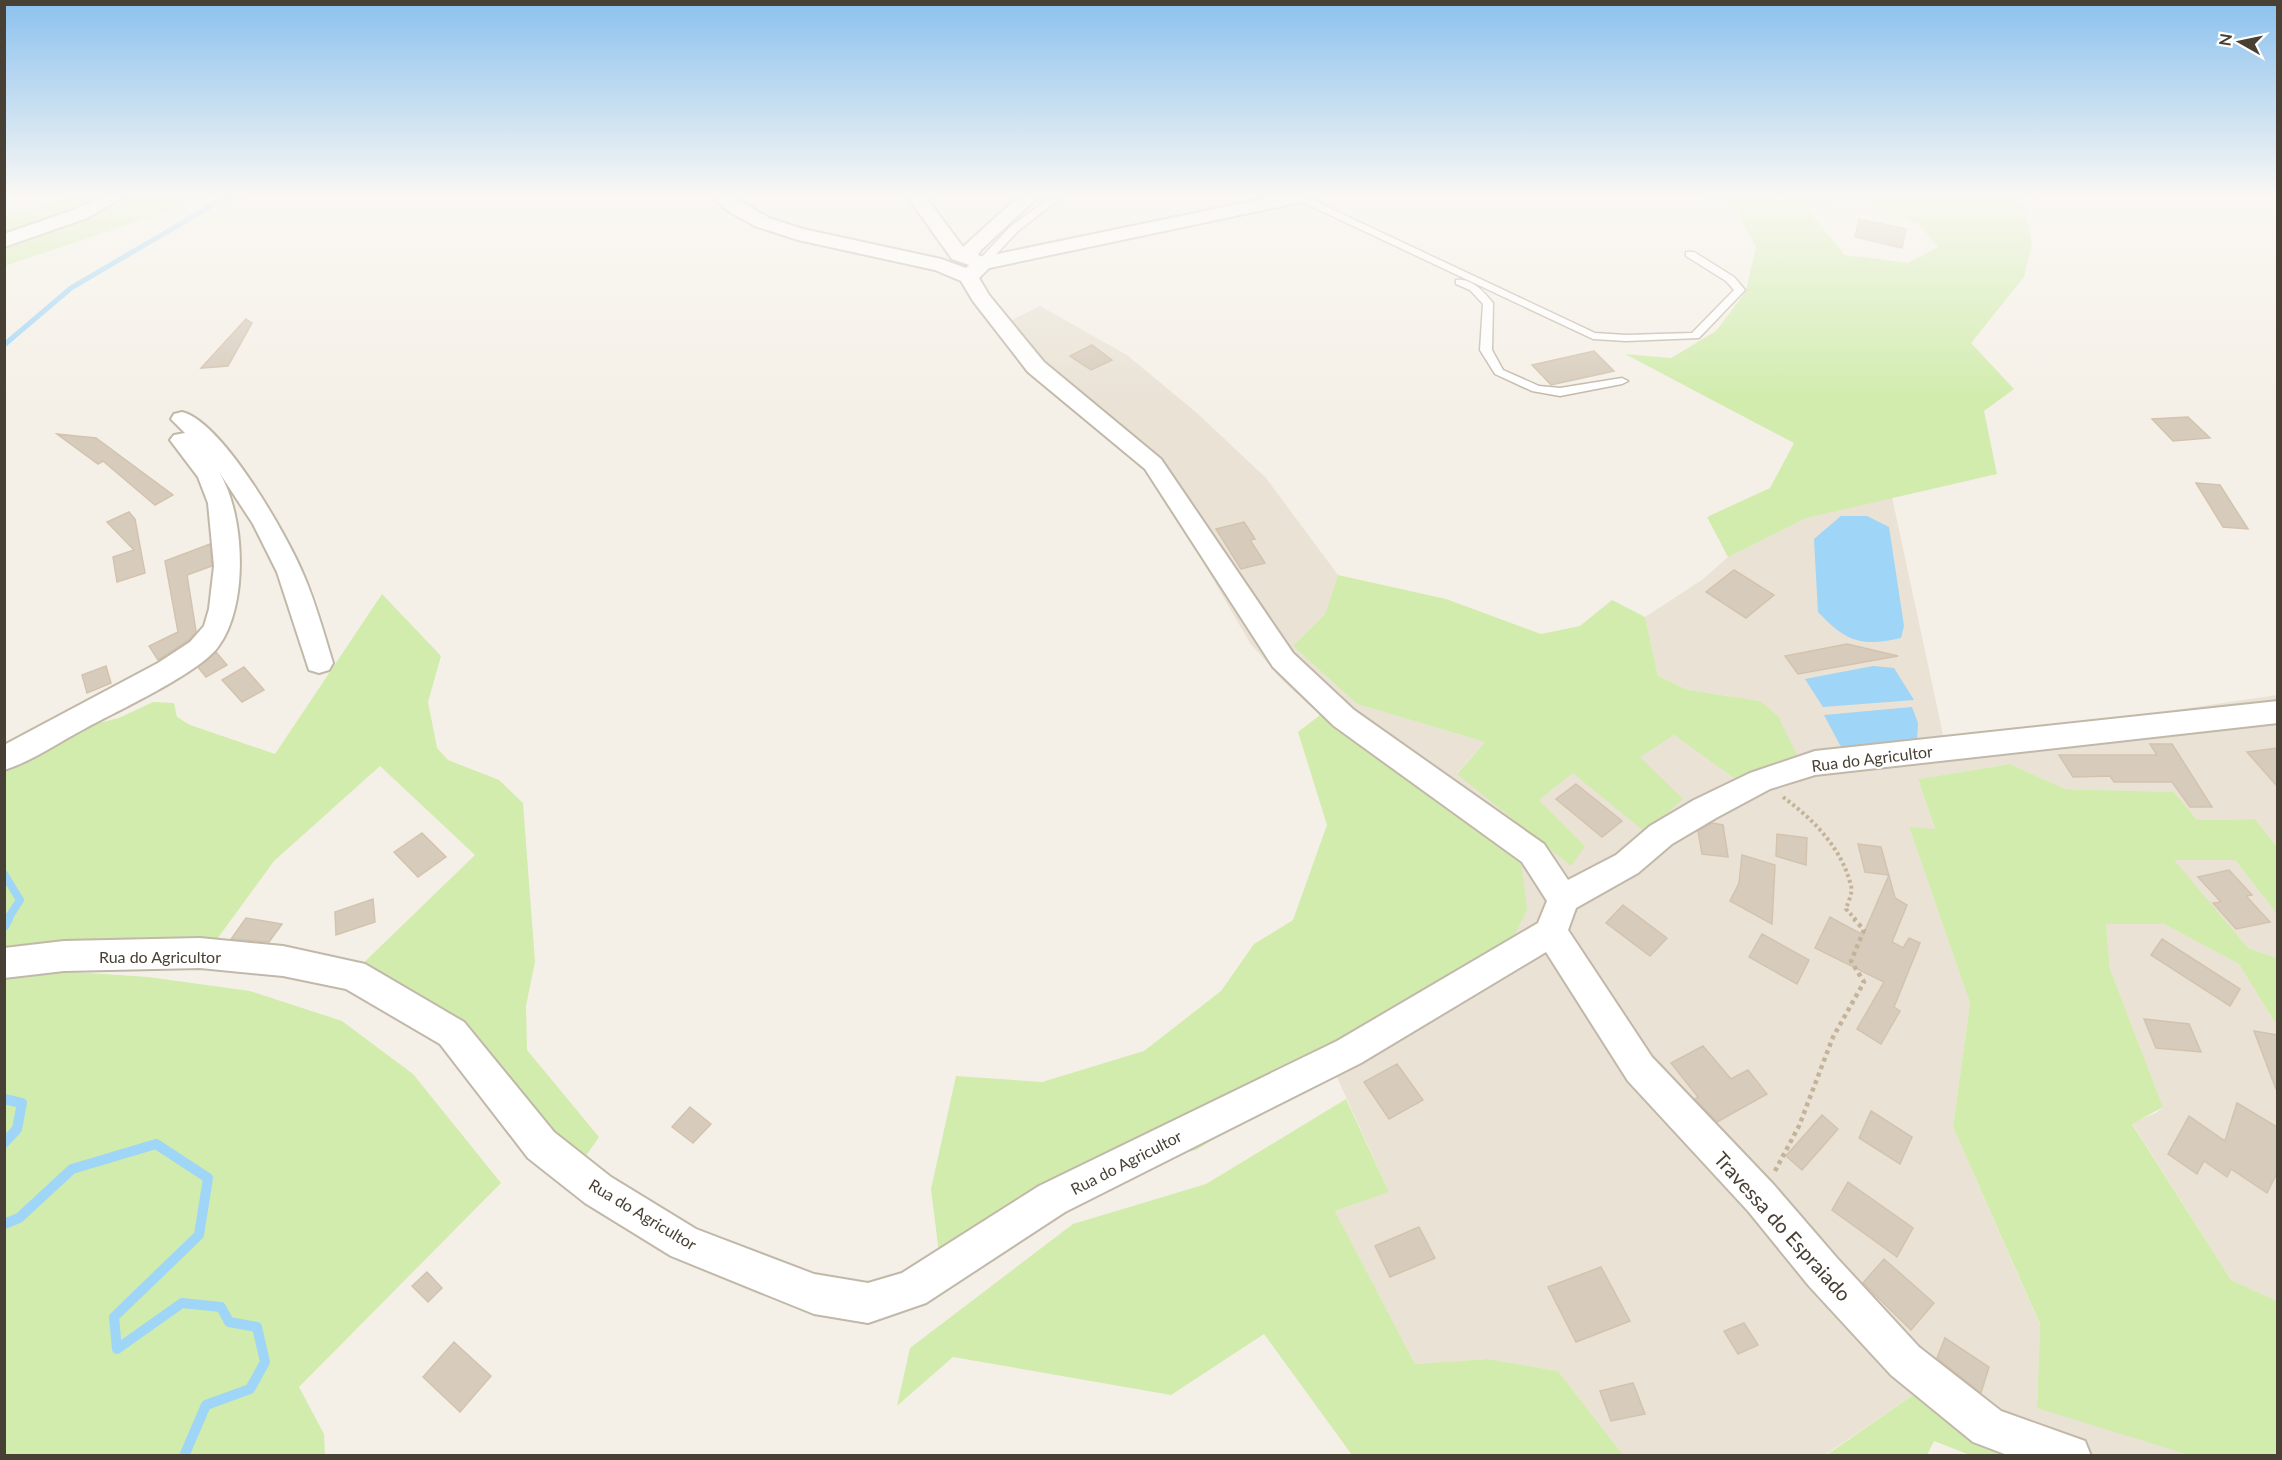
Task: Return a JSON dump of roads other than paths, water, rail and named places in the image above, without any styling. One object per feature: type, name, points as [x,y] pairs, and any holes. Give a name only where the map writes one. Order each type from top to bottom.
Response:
[{"type":"street","points":[[936,264],[972,266],[981,264]]},
{"type":"street","name":"Travessa do Espraiado","points":[[972,266],[980,297],[1036,367],[1153,464],[1283,660],[1344,718],[1533,853],[1557,916],[1640,1069],[1761,1198],[1823,1272],[1905,1361],[1988,1427],[2070,1455]]},
{"type":"street","points":[[4,759],[168,670],[194,653],[216,629],[222,608],[227,540],[222,508],[215,486],[182,429],[207,443],[259,515],[298,592],[319,663]]},
{"type":"street","name":"Rua do Agricultor","points":[[12,961],[200,953],[283,961],[353,975],[452,1033],[541,1145],[598,1190],[684,1243],[814,1294],[868,1303],[912,1289],[1052,1199],[1349,1052],[1557,916],[1628,864],[1661,835],[1760,782],[1815,763],[2277,712]]},
{"type":"lane","points":[[1426,264],[1473,288],[1488,303],[1488,355],[1499,372],[1536,389],[1560,392],[1622,381]]},
{"type":"lane","points":[[1439,264],[1593,336],[1626,339],[1695,336],[1740,290],[1730,279],[1706,264]]},
{"type":"water","points":[[1841,516],[1867,516],[1889,527],[1904,626],[1901,638],[1875,642],[1855,640],[1837,630],[1818,612],[1814,539]]},
{"type":"water","points":[[1873,666],[1894,668],[1914,700],[1823,707],[1805,679]]},
{"type":"water","points":[[1912,707],[1918,723],[1917,742],[1851,751],[1840,745],[1824,715]]},
{"type":"waterway","points":[[4,345],[71,288],[112,264]]},
{"type":"waterway","points":[[4,874],[20,900],[7,920]]},
{"type":"waterway","points":[[4,926],[8,919]]},
{"type":"waterway","points":[[4,1099],[22,1103],[17,1129],[4,1143]]},
{"type":"waterway","points":[[4,1224],[19,1218],[72,1169],[156,1144],[208,1178],[199,1235],[114,1317],[117,1349],[182,1303],[221,1307],[229,1322],[257,1327],[265,1362],[250,1389],[206,1405],[184,1456]]}]
